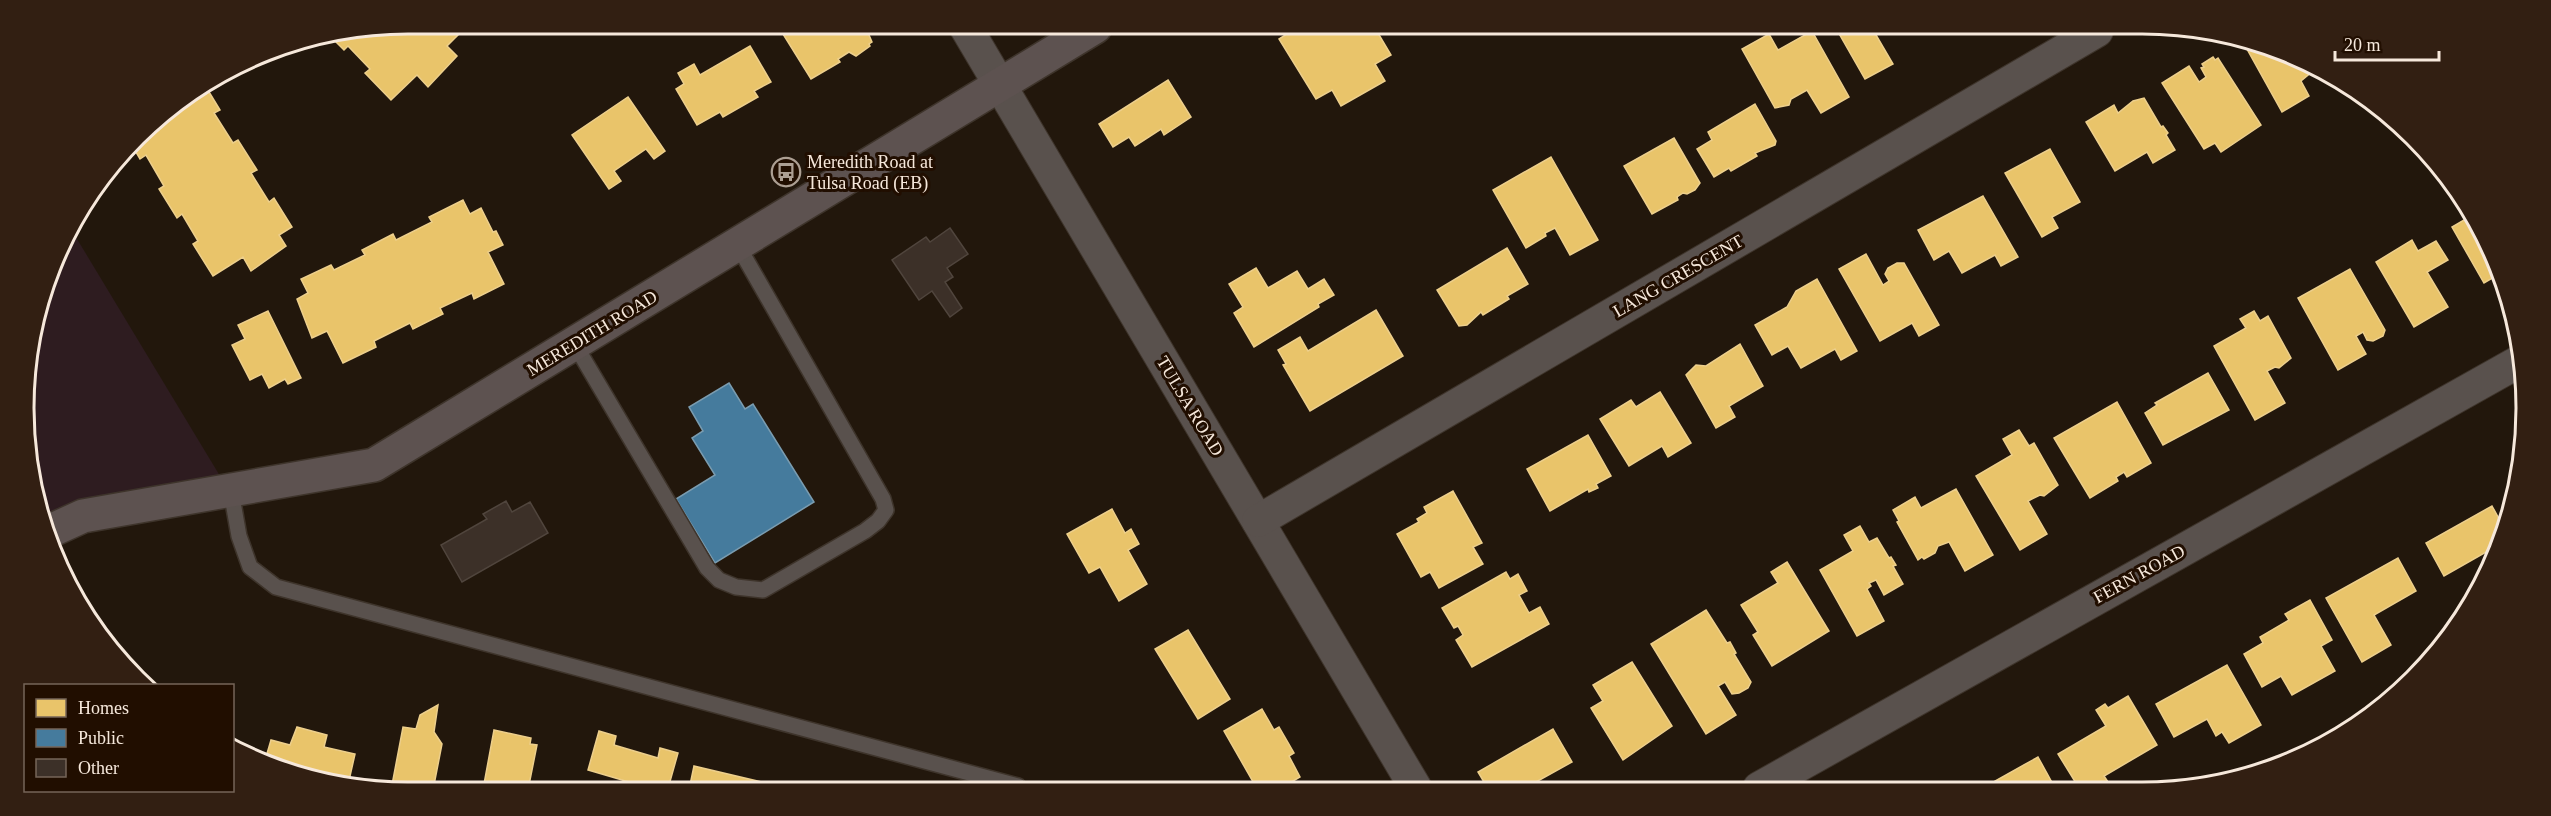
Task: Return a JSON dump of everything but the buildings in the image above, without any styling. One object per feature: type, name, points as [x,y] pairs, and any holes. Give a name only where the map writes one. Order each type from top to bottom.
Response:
[{"type":"street","name":"TULSA ROAD","points":[[970,35],[1412,782]]},
{"type":"street","name":"MEREDITH ROAD","points":[[54,529],[83,516],[374,465],[1082,35]]},
{"type":"street","name":"LANG CRESCENT","points":[[1258,521],[2090,35]]},
{"type":"street","name":"FERN ROAD","points":[[1770,782],[2514,365]]},
{"type":"lane","points":[[574,343],[707,568],[719,580],[736,587],[763,590],[865,531],[878,521],[886,510],[883,499],[737,244]]},
{"type":"lane","points":[[231,490],[238,536],[250,567],[276,587],[1003,782]]},
{"type":"shaded area","points":[[76,237],[223,481],[51,518],[42,481],[35,432],[35,384],[47,311],[63,265]]},
{"type":"place","name":"Meredith Road at Tulsa Road (EB)","points":[[786,172]]}]
